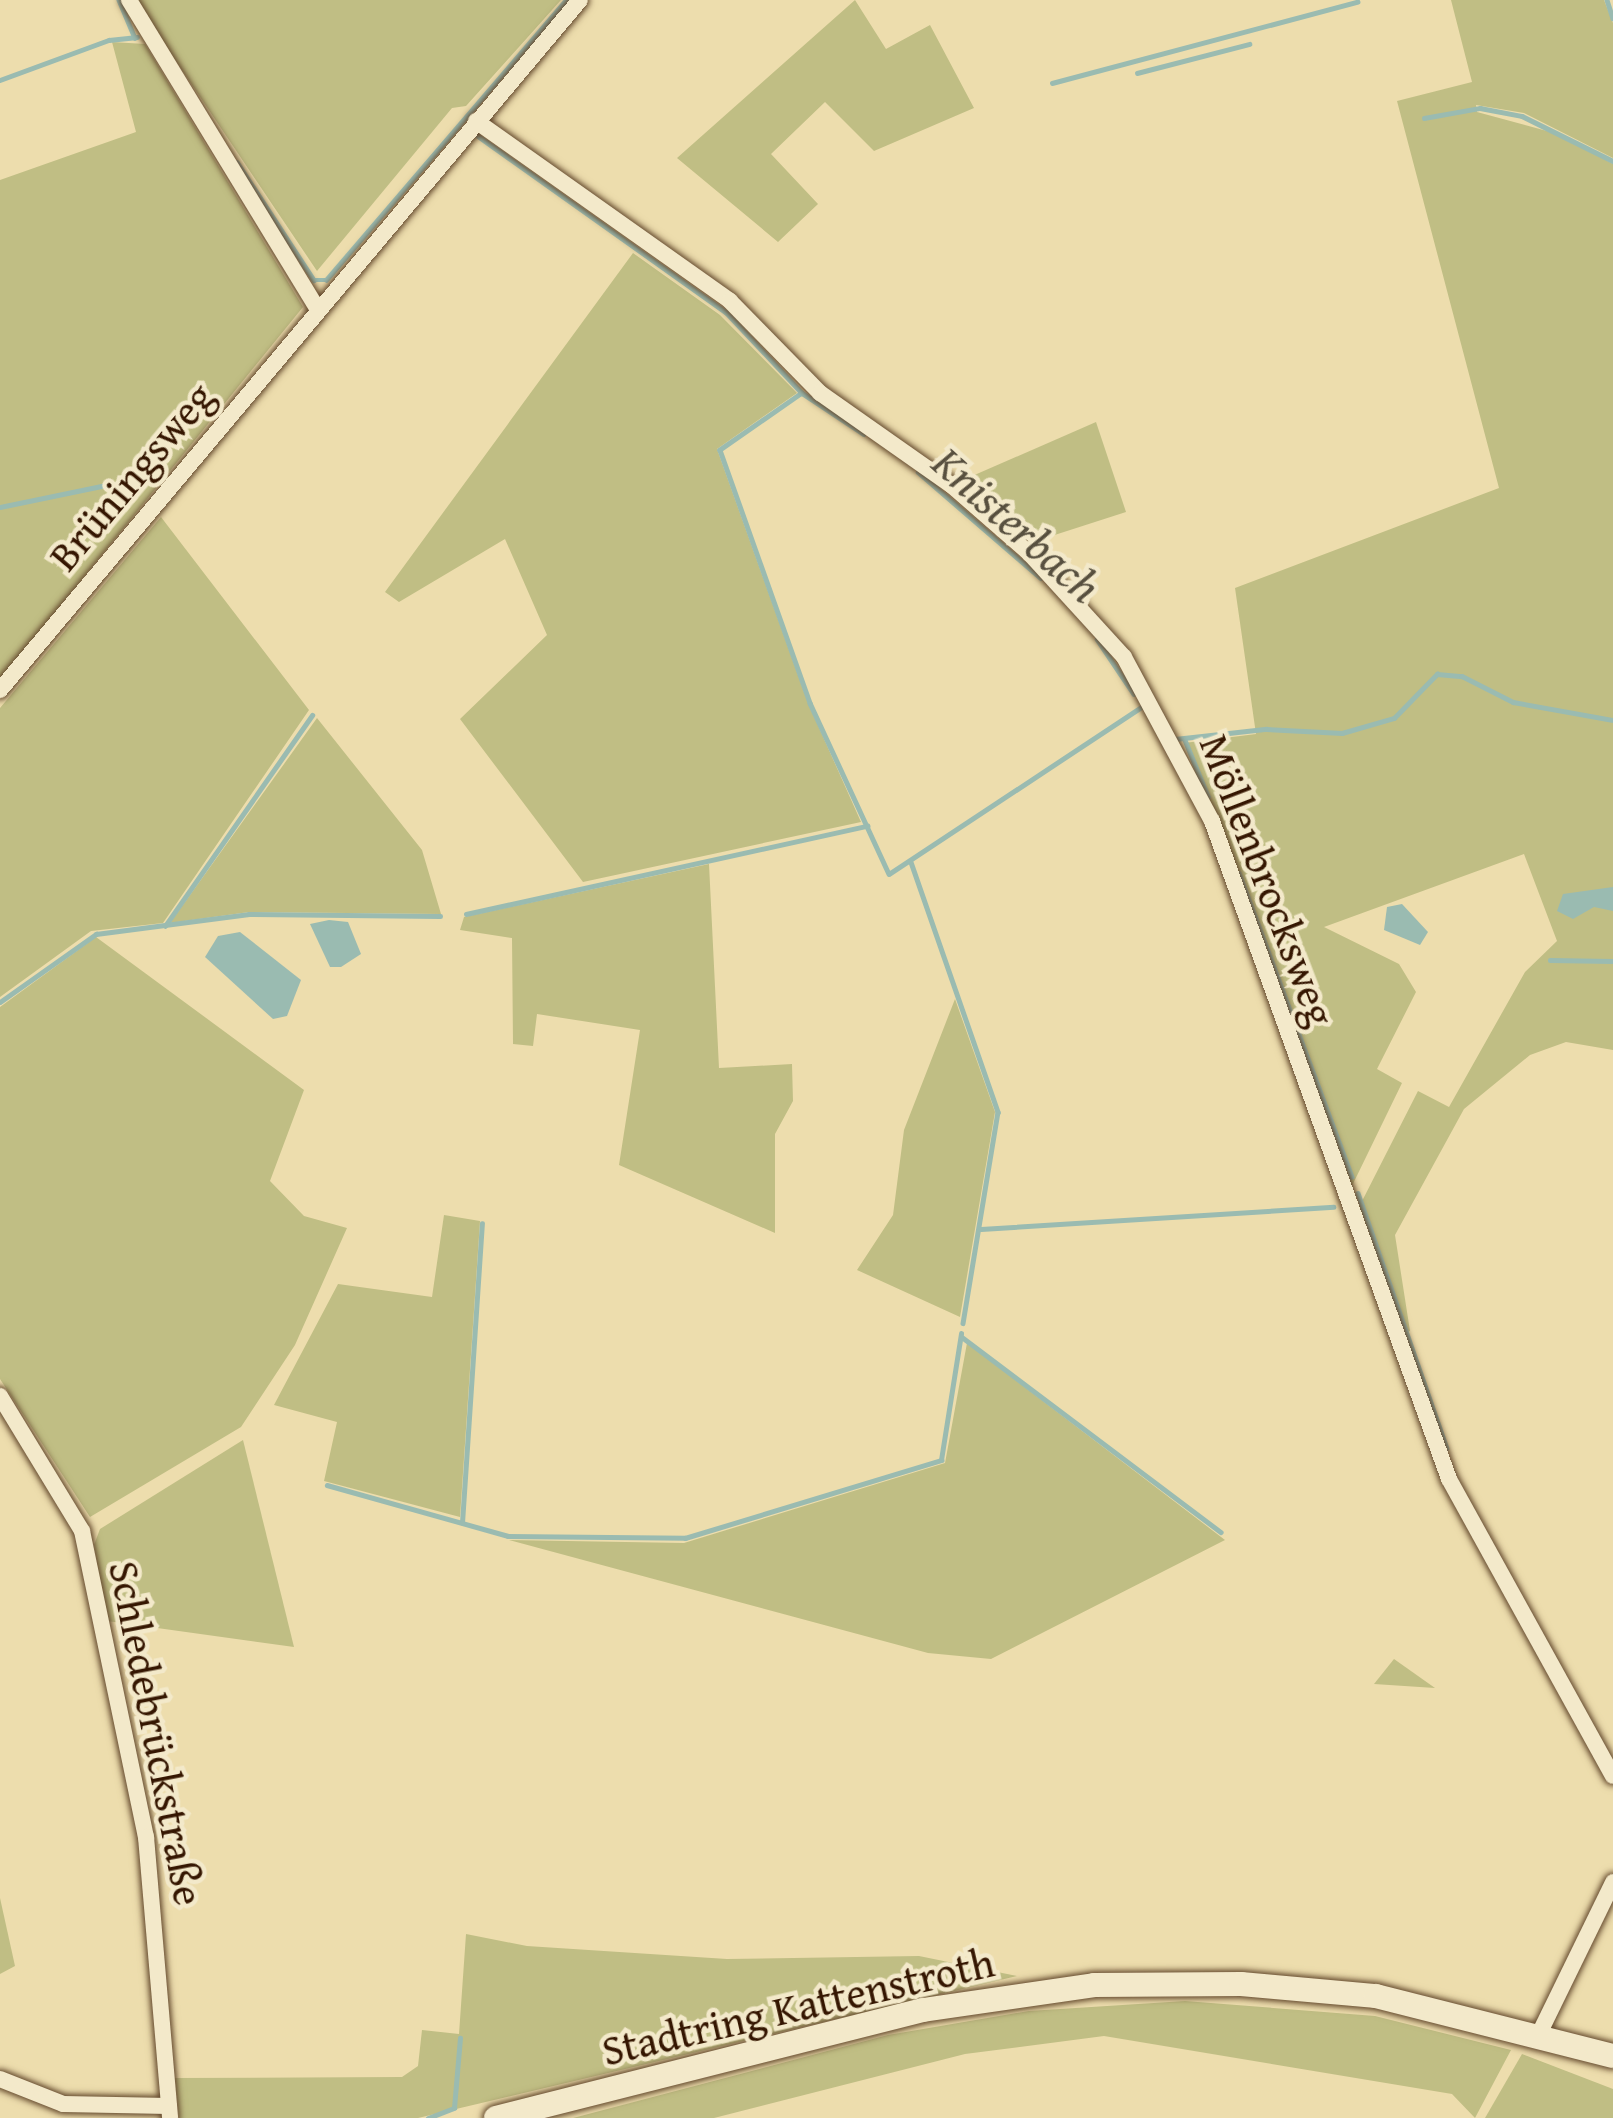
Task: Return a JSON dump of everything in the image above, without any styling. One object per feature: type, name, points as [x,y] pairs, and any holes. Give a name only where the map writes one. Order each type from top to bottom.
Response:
[{"type":"main road","name":"Stadtring Kattenstroth","points":[[496,2118],[923,2010],[1094,1985],[1309,1988],[1543,2036],[1613,2056]]},
{"type":"main road","name":"Stadtring Kattenstroth","points":[[1543,2036],[1613,2068]]},
{"type":"street","points":[[129,0],[317,308]]},
{"type":"street","name":"Brüningsweg","points":[[0,690],[580,0]]},
{"type":"street","name":"Möllenbrocksweg","points":[[476,121],[730,302],[820,393],[951,485],[1091,615],[1175,740],[1449,1479],[1613,1776]]},
{"type":"street","name":"Schledebrückstraße","points":[[0,1396],[82,1531],[146,1838],[170,2112],[63,2104],[0,2079]]},
{"type":"street","points":[[1543,2036],[1613,1882]]},
{"type":"shaded area","points":[[135,0],[561,0],[466,106],[452,108],[317,271]]},
{"type":"shaded area","points":[[855,0],[886,49],[930,25],[974,108],[874,151],[825,102],[771,154],[818,204],[778,242],[677,158]]},
{"type":"shaded area","points":[[1451,0],[1604,0],[1613,23],[1613,158],[1524,113],[1476,105],[1477,112],[1558,134],[1613,164],[1613,1050],[1566,1042],[1530,1055],[1464,1109],[1395,1235],[1410,1331],[1400,1336],[1357,1211],[1418,1091],[1449,1107],[1525,972],[1557,941],[1524,854],[1324,927],[1399,964],[1416,992],[1377,1069],[1402,1083],[1350,1190],[1288,1002],[1184,743],[1256,734],[1235,588],[1499,488],[1397,101],[1472,82]]},
{"type":"shaded area","points":[[112,42],[145,44],[303,307],[0,680],[0,180],[136,132]]},
{"type":"shaded area","points":[[633,253],[720,315],[797,393],[717,449],[808,703],[861,822],[583,882],[460,719],[547,635],[505,539],[399,602],[385,592]]},
{"type":"shaded area","points":[[1096,422],[1126,512],[1036,541],[963,480]]},
{"type":"shaded area","points":[[161,517],[309,710],[163,923],[91,931],[0,997],[0,708]]},
{"type":"shaded area","points":[[317,718],[422,850],[441,914],[249,912],[170,923]]},
{"type":"shaded area","points":[[709,864],[719,1068],[792,1064],[793,1101],[775,1134],[775,1233],[619,1165],[640,1030],[537,1014],[533,1046],[513,1044],[512,938],[460,930],[464,917]]},
{"type":"shaded area","points":[[96,937],[304,1090],[270,1181],[304,1216],[347,1228],[295,1345],[241,1427],[90,1517],[0,1379],[0,1007]]},
{"type":"shaded area","points":[[955,999],[995,1112],[960,1317],[857,1270],[893,1215],[904,1130]]},
{"type":"shaded area","points":[[444,1215],[480,1221],[460,1517],[324,1481],[337,1422],[274,1405],[338,1284],[432,1297]]},
{"type":"shaded area","points":[[967,1343],[1225,1540],[991,1659],[928,1653],[509,1540],[684,1543],[945,1463]]},
{"type":"shaded area","points":[[243,1440],[294,1647],[107,1621],[94,1545],[100,1529]]},
{"type":"shaded area","points":[[1394,1659],[1435,1688],[1374,1684]]},
{"type":"shaded area","points":[[0,1898],[15,1966],[0,1974]]},
{"type":"shaded area","points":[[466,1934],[527,1946],[727,1959],[919,1956],[1017,1976],[418,2118],[179,2118],[175,2078],[402,2077],[418,2066],[422,2030],[459,2034]]},
{"type":"shaded area","points":[[1185,2001],[1375,2016],[1511,2050],[1475,2118],[1452,2094],[1104,2036],[965,2054],[714,2118],[573,2118],[888,2035],[1029,2011]]},
{"type":"shaded area","points":[[1522,2054],[1613,2089],[1613,2118],[1485,2118]]},
{"type":"water","points":[[1613,887],[1613,911],[1594,907],[1573,919],[1557,911],[1563,894]]},
{"type":"water","points":[[1402,904],[1428,932],[1420,945],[1384,930],[1387,907]]},
{"type":"water","points":[[348,922],[361,954],[341,967],[330,967],[310,924]]},
{"type":"water","points":[[240,932],[301,980],[287,1016],[273,1019],[205,957],[218,936]]},
{"type":"waterway","points":[[119,0],[135,38]]},
{"type":"waterway","name":"Knisterbach","points":[[237,162],[314,280],[326,280],[566,0]]},
{"type":"waterway","points":[[1607,0],[1613,18]]},
{"type":"waterway","points":[[1052,83],[1357,2]]},
{"type":"waterway","name":"Knisterbach","points":[[0,80],[109,40],[137,37]]},
{"type":"waterway","points":[[1137,73],[1249,44]]},
{"type":"waterway","points":[[1424,118],[1480,108],[1522,116],[1613,161]]},
{"type":"waterway","name":"Knisterbach","points":[[478,136],[726,312],[802,393],[864,434]]},
{"type":"waterway","points":[[802,393],[720,450],[810,703],[889,874],[1143,706]]},
{"type":"waterway","name":"Knisterbach","points":[[918,472],[1041,578]]},
{"type":"waterway","points":[[0,507],[111,484]]},
{"type":"waterway","name":"Knisterbach","points":[[1097,639],[1134,694]]},
{"type":"waterway","name":"Knisterbach","points":[[1175,739],[1266,729],[1342,733],[1394,718],[1437,674],[1462,676],[1513,702],[1613,720]]},
{"type":"waterway","points":[[165,926],[312,715]]},
{"type":"waterway","points":[[1185,740],[1208,796]]},
{"type":"waterway","points":[[466,914],[867,826]]},
{"type":"waterway","points":[[911,862],[998,1112],[963,1323]]},
{"type":"waterway","points":[[1239,873],[1352,1177]]},
{"type":"waterway","points":[[0,1002],[96,934],[249,914],[440,916]]},
{"type":"waterway","points":[[1550,960],[1613,961]]},
{"type":"waterway","points":[[1358,1193],[1447,1448]]},
{"type":"waterway","points":[[981,1229],[1333,1207]]},
{"type":"waterway","points":[[462,1523],[482,1224]]},
{"type":"waterway","points":[[327,1485],[508,1536],[685,1538],[941,1460],[961,1334]]},
{"type":"waterway","points":[[962,1337],[1221,1532]]},
{"type":"waterway","points":[[428,2118],[454,2108],[460,2038]]}]
